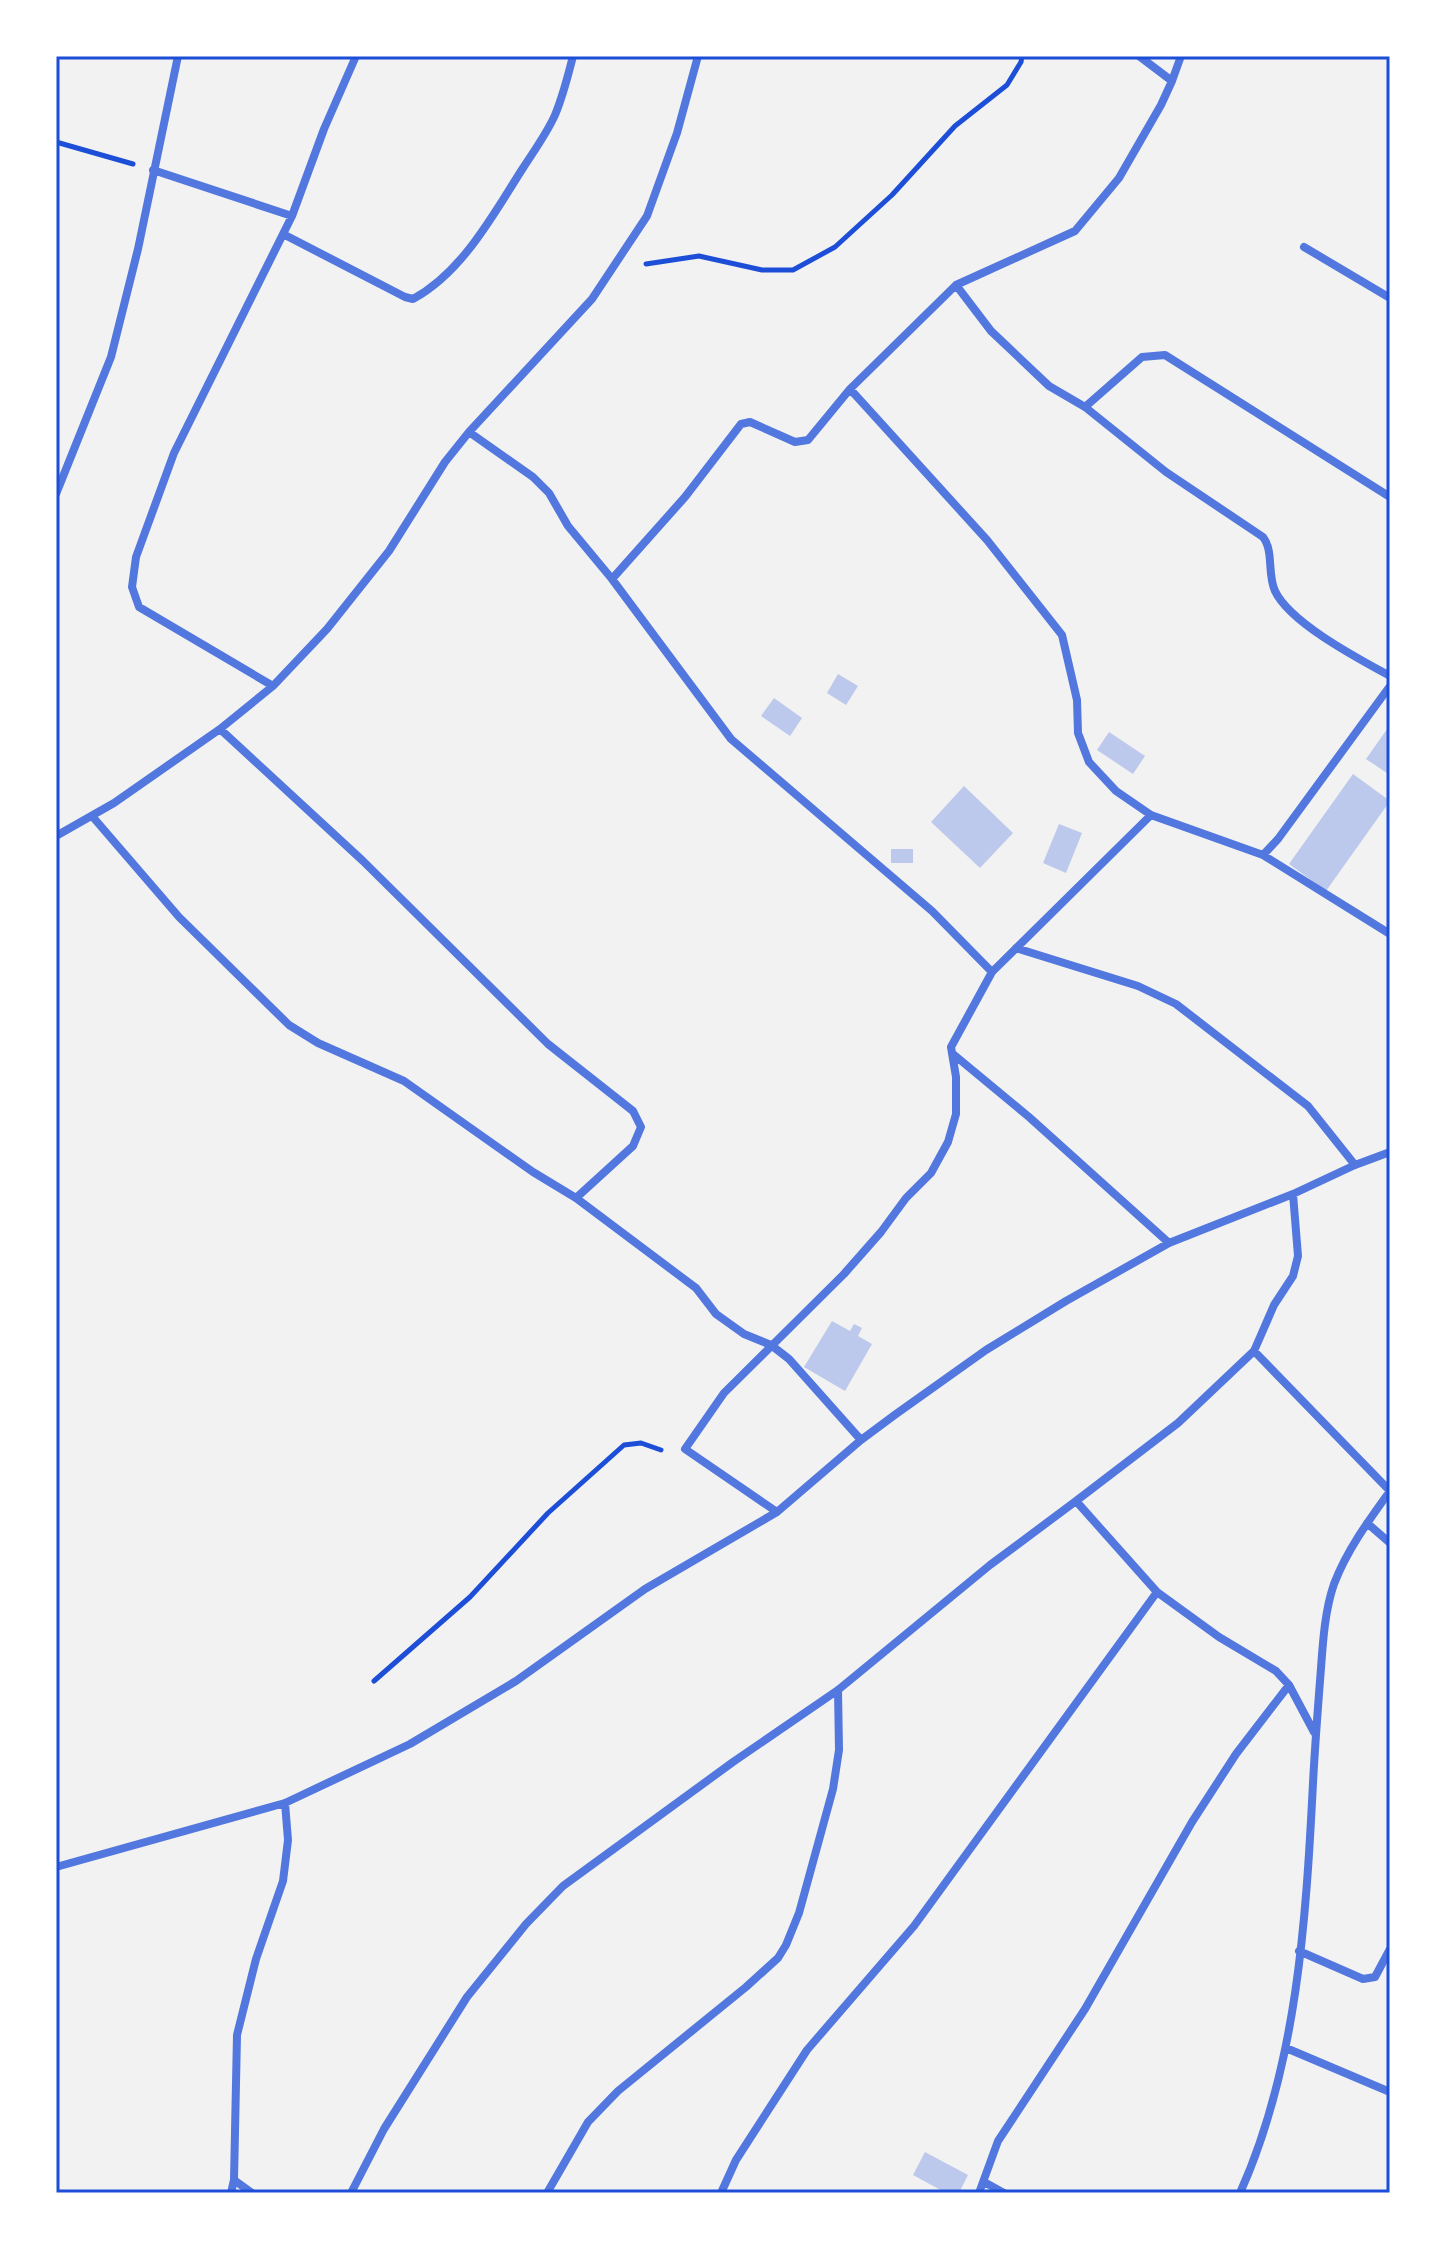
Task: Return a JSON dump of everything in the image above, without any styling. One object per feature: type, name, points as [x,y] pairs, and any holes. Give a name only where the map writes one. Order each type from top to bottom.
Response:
[{"type":"street","points":[[56,494],[111,357],[138,249],[178,56]]},
{"type":"street","points":[[273,686],[139,607],[132,587],[136,557],[174,453],[292,216],[324,129],[356,56]]},
{"type":"street","points":[[283,234],[405,297],[413,299],[423,294],[458,262],[493,215],[554,116],[573,56]]},
{"type":"street","points":[[56,836],[92,816],[220,729],[273,686],[327,629],[389,551],[445,462],[592,299],[647,216],[677,133],[698,56]]},
{"type":"street","points":[[1139,56],[1172,81]]},
{"type":"street","points":[[612,579],[685,497],[741,424],[750,422],[802,443],[808,440],[850,389],[956,285],[1075,231],[1119,178],[1161,105],[1181,56]]},
{"type":"street","points":[[153,170],[292,216]]},
{"type":"street","points":[[1304,247],[1390,298]]},
{"type":"street","points":[[956,285],[991,331],[1049,386],[1085,407],[1166,472],[1263,537],[1268,543],[1274,590],[1284,604],[1334,646],[1390,676]]},
{"type":"street","points":[[1085,407],[1142,357],[1165,355],[1390,497]]},
{"type":"street","points":[[850,389],[987,540],[1062,635],[1077,700],[1078,733],[1089,762],[1116,791],[1151,815],[1263,855],[1390,934]]},
{"type":"street","points":[[469,432],[533,477],[549,493],[568,526],[612,579],[731,739],[932,911],[992,972]]},
{"type":"street","points":[[1263,855],[1390,686]]},
{"type":"street","points":[[220,729],[363,861],[548,1044],[633,1111],[641,1127],[633,1146],[576,1198]]},
{"type":"street","points":[[777,1512],[685,1449],[724,1393],[844,1274],[906,1198],[931,1173],[948,1142],[956,1114],[951,1047],[992,972],[1151,815]]},
{"type":"street","points":[[92,816],[179,917],[289,1025],[318,1043],[404,1081],[533,1172],[576,1198],[696,1288],[716,1314],[744,1334],[771,1345],[789,1359],[861,1440]]},
{"type":"street","points":[[1016,948],[1138,986],[1176,1004],[1308,1106],[1355,1165]]},
{"type":"street","points":[[953,1054],[1029,1117],[1169,1243]]},
{"type":"street","points":[[56,1867],[285,1803],[410,1744],[516,1681],[645,1589],[777,1512],[861,1440],[986,1350],[1169,1243],[1390,1152]]},
{"type":"street","points":[[351,2193],[384,2129],[467,1997],[526,1924],[563,1886],[838,1690],[990,1565],[1178,1423],[1254,1351],[1274,1305],[1293,1276],[1298,1256],[1293,1194]]},
{"type":"street","points":[[1240,2193],[1268,2118],[1286,2048],[1308,1865],[1324,1629],[1334,1585],[1352,1547],[1390,1491],[1254,1351]]},
{"type":"street","points":[[1076,1501],[1157,1592],[1219,1637],[1276,1671],[1289,1685],[1315,1734]]},
{"type":"street","points":[[1367,1523],[1390,1543]]},
{"type":"street","points":[[721,2193],[736,2160],[807,2050],[914,1926],[1157,1592]]},
{"type":"street","points":[[979,2193],[998,2141],[1085,2009],[1192,1822],[1236,1754],[1289,1685]]},
{"type":"street","points":[[547,2193],[588,2122],[618,2091],[746,1987],[778,1958],[786,1945],[799,1913],[833,1789],[839,1750],[838,1690]]},
{"type":"street","points":[[231,2193],[234,2180],[237,2035],[256,1959],[283,1881],[288,1840],[285,1803]]},
{"type":"street","points":[[1299,1951],[1363,1979],[1375,1977],[1390,1949]]},
{"type":"street","points":[[1286,2048],[1390,2092]]},
{"type":"street","points":[[234,2180],[252,2193]]},
{"type":"street","points":[[984,2182],[1004,2193]]},
{"type":"path","points":[[639,268],[649,261],[699,256],[762,270],[793,270],[835,247],[892,195],[955,126],[1007,85],[1022,56]]},
{"type":"path","points":[[56,142],[153,170]]},
{"type":"path","points":[[374,1681],[470,1597],[548,1513],[624,1445],[641,1443],[668,1452],[685,1449]]},
{"type":"building","points":[[838,674],[858,686],[846,705],[827,693]]},
{"type":"building","points":[[774,698],[802,718],[790,736],[761,716]]},
{"type":"building","points":[[1390,725],[1390,775],[1366,759]]},
{"type":"building","points":[[1109,732],[1145,756],[1133,774],[1097,750]]},
{"type":"building","points":[[1353,774],[1390,801],[1326,891],[1289,864]]},
{"type":"building","points":[[964,786],[1013,833],[980,868],[931,822]]},
{"type":"building","points":[[1059,824],[1082,833],[1066,873],[1043,863]]},
{"type":"building","points":[[891,849],[913,849],[913,863],[891,863]]},
{"type":"building","points":[[832,1321],[850,1331],[854,1324],[862,1328],[858,1336],[872,1344],[845,1391],[804,1367]]},
{"type":"building","points":[[925,2152],[968,2175],[959,2193],[946,2193],[913,2175]]}]
